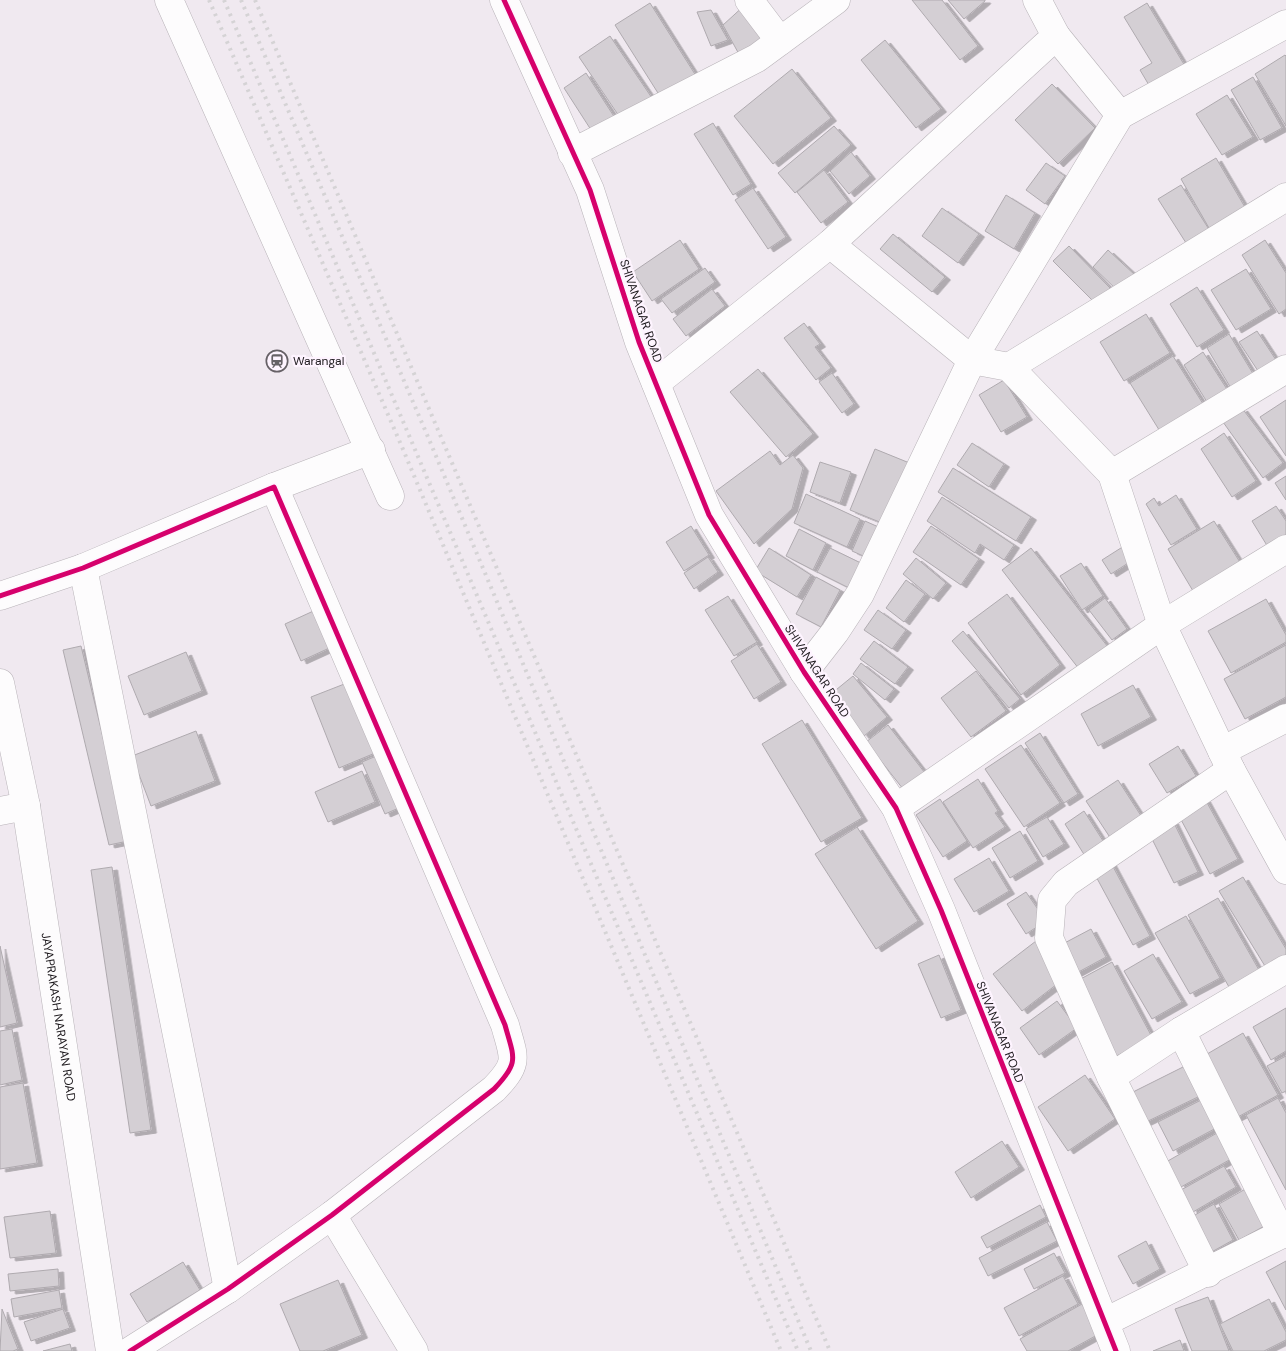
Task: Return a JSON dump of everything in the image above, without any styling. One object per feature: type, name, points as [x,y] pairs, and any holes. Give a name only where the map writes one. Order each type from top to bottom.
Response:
[{"type":"street","points":[[169,0],[390,496]]},
{"type":"street","name":"SHIVANAGAR ROAD","points":[[504,0],[590,190],[639,342],[709,515],[804,672],[896,808],[941,910],[1116,1351]]},
{"type":"street","points":[[749,0],[780,41]]},
{"type":"street","points":[[572,152],[757,58],[836,0]]},
{"type":"street","points":[[1037,0],[1056,36],[1120,115]]},
{"type":"street","points":[[804,672],[860,594],[972,360],[1120,115],[1286,24]]},
{"type":"street","points":[[656,383],[830,244],[1056,36]]},
{"type":"street","points":[[1009,367],[1286,197]]},
{"type":"street","points":[[830,244],[972,360],[1009,367],[1112,474],[1162,625],[1226,761],[1286,870]]},
{"type":"street","points":[[1112,474],[1286,369]]},
{"type":"street","points":[[0,596],[83,568],[274,487],[371,450]]},
{"type":"street","points":[[130,1351],[228,1289],[332,1215],[494,1089],[510,1072],[513,1055],[505,1025],[274,487]]},
{"type":"street","points":[[896,808],[1162,625],[1286,549]]},
{"type":"street","points":[[83,568],[228,1289]]},
{"type":"street","name":"JAYAPRAKASH NARAYAN ROAD","points":[[0,683],[13,809],[110,1351]]},
{"type":"street","points":[[1208,1273],[1111,1077],[1049,938],[1052,900],[1066,883],[1226,761],[1286,718]]},
{"type":"street","points":[[1111,1077],[1181,1031],[1286,969]]},
{"type":"street","points":[[1105,1322],[1208,1273],[1284,1233],[1181,1031]]},
{"type":"street","points":[[332,1215],[414,1351]]},
{"type":"building","points":[[912,0],[942,0],[978,46],[960,60]]},
{"type":"building","points":[[948,0],[985,0],[985,1],[964,19]]},
{"type":"building","points":[[650,3],[698,79],[663,101],[615,25]]},
{"type":"building","points":[[1147,3],[1188,71],[1153,92],[1140,70],[1152,63],[1124,17]]},
{"type":"building","points":[[746,4],[767,44],[740,56],[723,25]]},
{"type":"building","points":[[711,10],[728,40],[711,46],[697,12]]},
{"type":"building","points":[[610,36],[654,101],[623,122],[579,57]]},
{"type":"building","points":[[885,40],[941,109],[916,128],[861,60]]},
{"type":"building","points":[[1286,56],[1286,126],[1255,74]]},
{"type":"building","points":[[792,69],[831,118],[773,164],[734,116]]},
{"type":"building","points":[[586,73],[615,118],[593,133],[564,88]]},
{"type":"building","points":[[1253,77],[1282,128],[1260,140],[1231,90]]},
{"type":"building","points":[[1052,84],[1095,128],[1058,164],[1015,120]]},
{"type":"building","points":[[1227,95],[1253,137],[1222,155],[1196,114]]},
{"type":"building","points":[[713,123],[751,184],[733,195],[694,134]]},
{"type":"building","points":[[834,126],[851,145],[795,193],[778,173]]},
{"type":"building","points":[[851,152],[870,176],[849,194],[830,171]]},
{"type":"building","points":[[1216,158],[1249,214],[1213,235],[1181,179]]},
{"type":"building","points":[[1046,163],[1065,176],[1045,204],[1026,190]]},
{"type":"building","points":[[824,170],[848,202],[821,223],[797,192]]},
{"type":"building","points":[[1181,185],[1210,231],[1188,246],[1158,199]]},
{"type":"building","points":[[753,188],[786,237],[768,249],[735,200]]},
{"type":"building","points":[[1006,195],[1035,213],[1014,249],[985,231]]},
{"type":"building","points":[[942,208],[979,234],[958,263],[922,236]]},
{"type":"building","points":[[893,234],[945,277],[932,292],[880,249]]},
{"type":"building","points":[[680,240],[699,269],[652,301],[633,272]]},
{"type":"building","points":[[1265,240],[1286,273],[1286,309],[1279,314],[1242,255]]},
{"type":"building","points":[[1069,246],[1110,288],[1095,303],[1053,261]]},
{"type":"building","points":[[1108,250],[1135,275],[1119,292],[1093,267]]},
{"type":"building","points":[[705,268],[715,282],[672,313],[661,299]]},
{"type":"building","points":[[1246,269],[1271,309],[1236,330],[1211,290]]},
{"type":"building","points":[[1197,287],[1224,330],[1197,347],[1170,304]]},
{"type":"building","points":[[712,289],[725,306],[686,336],[673,319]]},
{"type":"building","points":[[1146,314],[1170,353],[1124,381],[1100,342]]},
{"type":"building","points":[[804,323],[820,344],[815,347],[831,368],[816,380],[784,338]]},
{"type":"building","points":[[1257,331],[1276,360],[1258,371],[1239,342]]},
{"type":"building","points":[[1229,334],[1255,377],[1232,390],[1207,348]]},
{"type":"building","points":[[1203,352],[1232,397],[1212,410],[1184,365]]},
{"type":"building","points":[[1173,356],[1205,407],[1161,433],[1130,383]]},
{"type":"building","points":[[758,369],[813,434],[786,457],[730,392]]},
{"type":"building","points":[[832,373],[854,404],[842,413],[819,382]]},
{"type":"building","points":[[1004,380],[1027,417],[1001,432],[979,395]]},
{"type":"building","points":[[1286,400],[1286,456],[1260,417]]},
{"type":"building","points":[[1242,408],[1283,463],[1263,478],[1223,422]]},
{"type":"building","points":[[1224,433],[1256,481],[1232,497],[1201,449]]},
{"type":"building","points":[[972,443],[1004,464],[989,487],[957,465]]},
{"type":"building","points":[[875,449],[912,464],[887,525],[850,510]]},
{"type":"building","points":[[770,451],[780,465],[793,455],[803,468],[792,509],[754,544],[716,491]]},
{"type":"building","points":[[820,462],[851,472],[840,503],[810,492]]},
{"type":"building","points":[[953,468],[1031,517],[1016,541],[938,492]]},
{"type":"building","points":[[1286,476],[1286,500],[1275,483]]},
{"type":"building","points":[[806,494],[860,519],[847,547],[794,523]]},
{"type":"building","points":[[1176,495],[1197,529],[1171,545],[1146,504],[1154,498],[1159,506]]},
{"type":"building","points":[[942,497],[1014,545],[1004,560],[980,544],[975,553],[927,521]]},
{"type":"building","points":[[1276,506],[1286,521],[1286,542],[1271,552],[1252,521]]},
{"type":"building","points":[[865,521],[883,529],[870,559],[852,551]]},
{"type":"building","points":[[1214,521],[1243,567],[1196,596],[1168,549]]},
{"type":"building","points":[[691,526],[709,555],[684,571],[666,542]]},
{"type":"building","points":[[931,526],[979,559],[961,585],[913,552]]},
{"type":"building","points":[[799,529],[826,543],[813,570],[786,556]]},
{"type":"building","points":[[1124,546],[1133,560],[1111,574],[1102,560]]},
{"type":"building","points":[[769,548],[811,575],[797,597],[755,571]]},
{"type":"building","points":[[830,548],[867,566],[855,591],[817,572]]},
{"type":"building","points":[[1031,548],[1108,647],[1079,669],[1002,570]]},
{"type":"building","points":[[708,557],[718,572],[694,589],[684,573]]},
{"type":"building","points":[[916,558],[946,583],[933,599],[903,574]]},
{"type":"building","points":[[1081,563],[1103,596],[1082,610],[1060,576]]},
{"type":"building","points":[[816,577],[840,590],[821,627],[796,614]]},
{"type":"building","points":[[906,580],[925,594],[904,622],[886,608]]},
{"type":"building","points":[[1007,594],[1060,665],[1021,695],[968,623]]},
{"type":"building","points":[[728,596],[757,642],[734,656],[705,610]]},
{"type":"building","points":[[1105,598],[1127,629],[1112,640],[1089,610]]},
{"type":"building","points":[[1266,599],[1286,635],[1286,642],[1231,673],[1208,631]]},
{"type":"building","points":[[320,608],[336,645],[301,661],[285,624]]},
{"type":"building","points":[[878,610],[906,630],[892,649],[864,630]]},
{"type":"building","points":[[963,631],[1020,699],[1009,708],[952,641]]},
{"type":"building","points":[[874,641],[908,667],[895,684],[860,659]]},
{"type":"building","points":[[757,644],[781,682],[754,699],[731,661]]},
{"type":"building","points":[[1286,645],[1286,697],[1245,719],[1224,679]]},
{"type":"building","points":[[81,646],[128,841],[109,845],[63,650]]},
{"type":"building","points":[[186,652],[202,691],[144,715],[128,676]]},
{"type":"building","points":[[861,663],[894,689],[885,700],[853,674]]},
{"type":"building","points":[[976,671],[1006,711],[971,737],[941,698]]},
{"type":"building","points":[[853,676],[887,717],[864,736],[831,694]]},
{"type":"building","points":[[352,681],[380,751],[339,768],[311,697]]},
{"type":"building","points":[[1133,685],[1151,717],[1098,746],[1081,714]]},
{"type":"building","points":[[802,720],[862,818],[821,842],[762,744]]},
{"type":"building","points":[[888,725],[928,777],[907,794],[866,742]]},
{"type":"building","points":[[196,731],[215,781],[151,806],[132,756]]},
{"type":"building","points":[[1040,733],[1078,794],[1064,803],[1025,743]]},
{"type":"building","points":[[1021,745],[1060,803],[1024,827],[985,769]]},
{"type":"building","points":[[1178,746],[1196,776],[1167,793],[1149,764]]},
{"type":"building","points":[[386,752],[408,804],[385,814],[362,762]]},
{"type":"building","points":[[362,771],[375,802],[328,822],[315,792]]},
{"type":"building","points":[[978,779],[998,811],[995,813],[1005,827],[973,848],[943,802]]},
{"type":"building","points":[[1118,780],[1145,822],[1113,842],[1086,801]]},
{"type":"building","points":[[940,799],[967,841],[943,857],[916,815]]},
{"type":"building","points":[[1205,799],[1238,859],[1210,874],[1178,814]]},
{"type":"building","points":[[1084,811],[1105,844],[1085,856],[1065,824]]},
{"type":"building","points":[[1047,817],[1064,844],[1043,857],[1026,829]]},
{"type":"building","points":[[1173,821],[1198,872],[1174,883],[1149,833]]},
{"type":"building","points":[[857,827],[918,921],[876,949],[815,854]]},
{"type":"building","points":[[1020,831],[1038,861],[1010,878],[992,848]]},
{"type":"building","points":[[989,858],[1009,891],[974,912],[954,879]]},
{"type":"building","points":[[1110,861],[1150,936],[1133,945],[1093,871]]},
{"type":"building","points":[[112,867],[151,1130],[130,1133],[91,870]]},
{"type":"building","points":[[1243,877],[1286,949],[1286,961],[1268,971],[1219,891]]},
{"type":"building","points":[[1026,892],[1046,921],[1026,934],[1007,904]]},
{"type":"building","points":[[1218,898],[1259,970],[1229,987],[1188,915]]},
{"type":"building","points":[[1186,916],[1220,978],[1190,994],[1155,933]]},
{"type":"building","points":[[1091,929],[1106,957],[1073,975],[1057,947]]},
{"type":"building","points":[[1036,941],[1065,978],[1022,1011],[993,974]]},
{"type":"building","points":[[0,946],[17,1023],[0,1027]]},
{"type":"building","points":[[1153,954],[1182,1002],[1152,1019],[1124,971]]},
{"type":"building","points":[[939,955],[961,1010],[941,1018],[918,964]]},
{"type":"building","points":[[1112,962],[1152,1037],[1115,1057],[1075,982]]},
{"type":"building","points":[[1057,1001],[1077,1028],[1039,1055],[1020,1028]]},
{"type":"building","points":[[1286,1008],[1286,1051],[1271,1060],[1253,1027]]},
{"type":"building","points":[[12,1029],[22,1080],[0,1085],[0,1031]]},
{"type":"building","points":[[1243,1033],[1278,1095],[1236,1118],[1202,1057]]},
{"type":"building","points":[[1286,1056],[1286,1091],[1282,1093],[1267,1066]]},
{"type":"building","points":[[1187,1065],[1202,1095],[1144,1123],[1129,1094]]},
{"type":"building","points":[[1085,1075],[1115,1119],[1068,1151],[1038,1107]]},
{"type":"building","points":[[23,1083],[37,1163],[0,1169],[0,1087]]},
{"type":"building","points":[[1205,1098],[1220,1126],[1173,1151],[1158,1122]]},
{"type":"building","points":[[1278,1098],[1286,1113],[1286,1190],[1246,1115]]},
{"type":"building","points":[[1217,1133],[1231,1159],[1181,1187],[1166,1162]]},
{"type":"building","points":[[1002,1141],[1019,1167],[971,1198],[955,1172]]},
{"type":"building","points":[[1224,1166],[1236,1187],[1193,1212],[1181,1190]]},
{"type":"building","points":[[1249,1187],[1270,1223],[1239,1240],[1219,1204]]},
{"type":"building","points":[[1214,1204],[1233,1240],[1208,1254],[1188,1219]]},
{"type":"building","points":[[1040,1205],[1046,1217],[987,1248],[981,1237]]},
{"type":"building","points":[[50,1211],[56,1253],[10,1258],[4,1217]]},
{"type":"building","points":[[1047,1222],[1057,1241],[988,1276],[979,1258]]},
{"type":"building","points":[[1146,1241],[1160,1269],[1133,1284],[1118,1256]]},
{"type":"building","points":[[1054,1253],[1065,1273],[1034,1289],[1024,1269]]},
{"type":"building","points":[[1286,1261],[1286,1310],[1266,1272]]},
{"type":"building","points":[[183,1262],[200,1290],[147,1322],[130,1294]]},
{"type":"building","points":[[58,1269],[59,1286],[10,1291],[8,1274]]},
{"type":"building","points":[[1063,1276],[1078,1304],[1019,1336],[1004,1308]]},
{"type":"building","points":[[338,1280],[362,1335],[323,1351],[300,1351],[280,1304]]},
{"type":"building","points":[[59,1290],[62,1308],[14,1317],[11,1299]]},
{"type":"building","points":[[1208,1297],[1229,1351],[1192,1351],[1175,1309]]},
{"type":"building","points":[[1269,1299],[1286,1332],[1286,1340],[1264,1351],[1233,1351],[1220,1324]]},
{"type":"building","points":[[1082,1304],[1099,1334],[1068,1351],[1027,1351],[1020,1339]]},
{"type":"building","points":[[2,1309],[18,1349],[13,1351],[0,1351]]},
{"type":"building","points":[[63,1309],[70,1328],[31,1341],[24,1322]]},
{"type":"building","points":[[1180,1340],[1184,1351],[1153,1351]]},
{"type":"building","points":[[70,1344],[72,1351],[43,1351]]},
{"type":"railway","points":[[209,0],[402,447],[781,1351]]},
{"type":"railway","points":[[224,0],[798,1351]]},
{"type":"railway","points":[[241,0],[428,437],[811,1351]]},
{"type":"railway","points":[[255,0],[830,1351]]},
{"type":"cycle path","points":[[504,0],[590,190],[639,342],[709,515],[804,672],[896,808],[941,910],[1116,1351]]},
{"type":"cycle path","points":[[0,596],[83,568],[274,487],[505,1025],[511,1045],[513,1059],[511,1066],[494,1089],[332,1215],[228,1289],[130,1351]]},
{"type":"place","name":"Warangal","points":[[277,361]]}]
